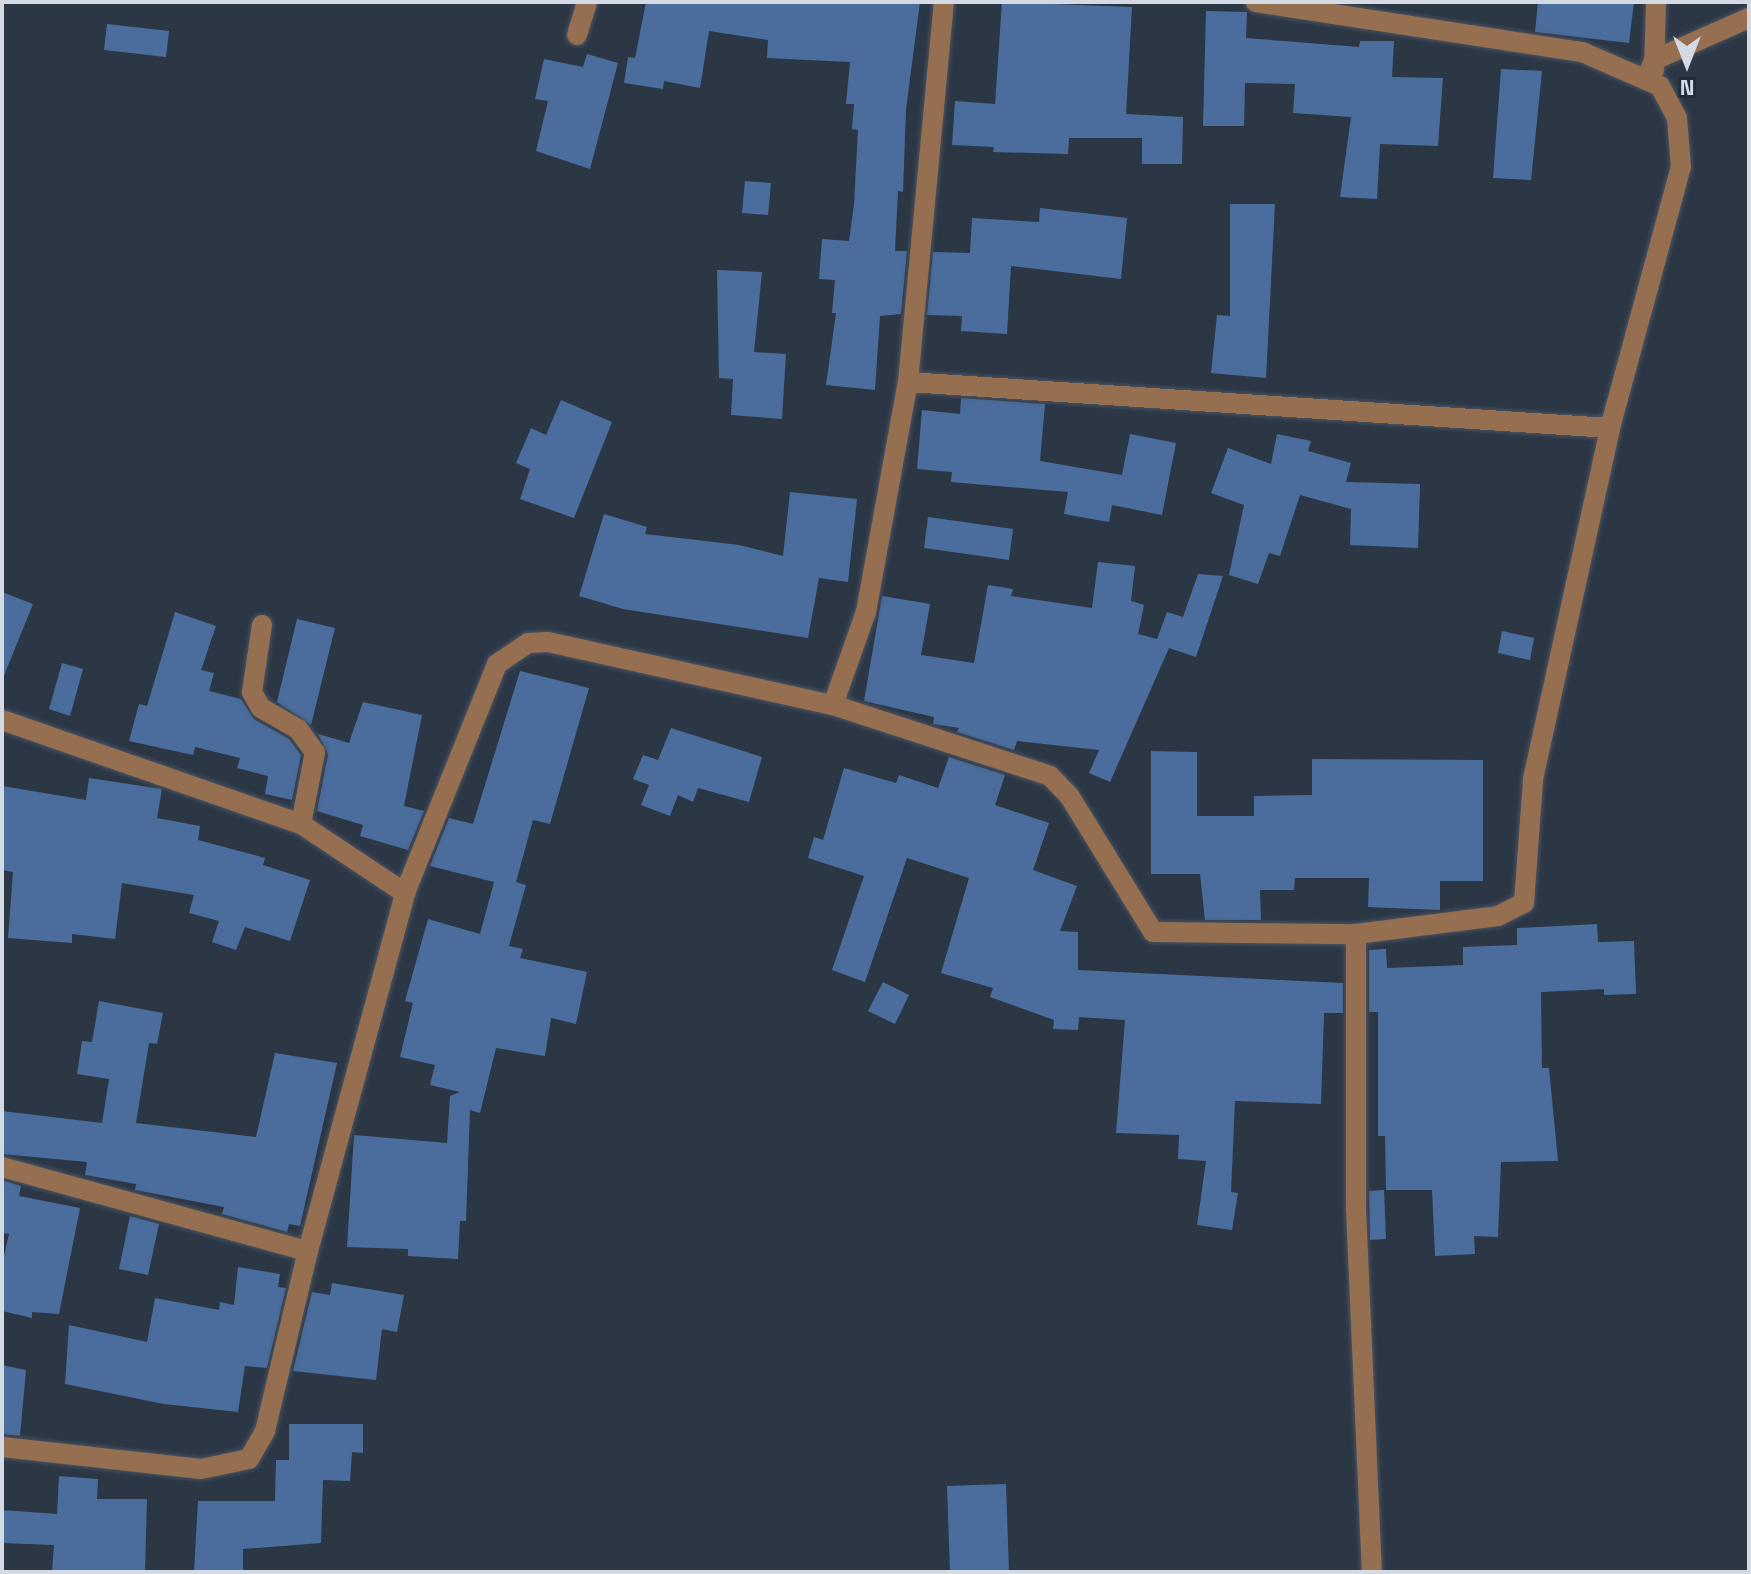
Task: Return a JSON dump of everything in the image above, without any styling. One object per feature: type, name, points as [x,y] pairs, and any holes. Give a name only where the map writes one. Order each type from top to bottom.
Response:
[{"type":"street","points":[[577,35],[587,2]]},
{"type":"street","points":[[833,705],[866,612],[908,382],[944,2]]},
{"type":"street","points":[[2,1447],[201,1469],[249,1459],[265,1431],[308,1251],[405,893],[486,684],[497,664],[528,643],[572,646],[833,705],[1050,776],[1070,797],[1153,932],[1356,934],[1498,916],[1524,903],[1533,779],[1610,428],[1681,167],[1677,118],[1666,94],[1650,81],[1582,52],[1256,2]]},
{"type":"street","points":[[1650,81],[1656,2]]},
{"type":"street","points":[[1654,60],[1749,18]]},
{"type":"street","points":[[908,382],[1610,428]]},
{"type":"street","points":[[262,625],[252,692],[261,708],[298,729],[315,752],[301,824]]},
{"type":"street","points":[[2,720],[301,824],[405,893]]},
{"type":"street","points":[[1356,934],[1356,1209],[1372,1572]]},
{"type":"street","points":[[2,1167],[308,1251]]},
{"type":"building","points":[[646,2],[920,2],[906,109],[903,192],[898,191],[895,251],[907,251],[901,314],[880,316],[875,390],[826,385],[836,313],[832,313],[835,280],[819,279],[822,239],[849,241],[858,130],[852,129],[854,104],[846,104],[850,62],[767,58],[768,40],[709,31],[700,88],[664,81],[663,89],[624,83],[628,57],[635,58]]},
{"type":"building","points":[[1002,2],[1132,7],[1126,114],[1183,117],[1182,164],[1142,164],[1142,138],[1069,138],[1068,154],[993,152],[994,147],[952,145],[955,101],[995,104]]},
{"type":"building","points":[[1538,2],[1634,2],[1629,43],[1535,32]]},
{"type":"building","points":[[1206,11],[1247,12],[1246,38],[1359,47],[1360,41],[1394,41],[1392,77],[1443,78],[1438,146],[1380,144],[1377,199],[1340,197],[1351,117],[1293,113],[1295,84],[1245,83],[1244,126],[1203,126]]},
{"type":"building","points":[[107,24],[169,31],[166,57],[104,50]]},
{"type":"building","points":[[587,54],[618,63],[590,169],[536,151],[548,101],[535,99],[544,59],[583,67]]},
{"type":"building","points":[[1501,69],[1542,71],[1531,180],[1493,178]]},
{"type":"building","points":[[745,181],[771,183],[768,215],[742,213]]},
{"type":"building","points":[[1230,204],[1275,204],[1266,378],[1211,373],[1217,315],[1230,316]]},
{"type":"building","points":[[1040,208],[1127,218],[1121,279],[1011,266],[1007,334],[961,331],[962,316],[927,315],[933,252],[970,253],[972,218],[1039,222]]},
{"type":"building","points":[[717,270],[762,272],[754,352],[786,354],[782,419],[731,415],[733,379],[719,378]]},
{"type":"building","points":[[961,398],[1045,404],[1040,461],[1122,475],[1130,434],[1176,443],[1162,515],[1112,505],[1109,522],[1064,514],[1068,492],[951,482],[952,472],[917,469],[922,410],[960,414]]},
{"type":"building","points":[[561,400],[612,422],[574,518],[520,499],[530,469],[516,463],[531,428],[546,435]]},
{"type":"building","points":[[1277,434],[1311,441],[1308,451],[1351,463],[1346,482],[1420,484],[1418,548],[1350,545],[1351,509],[1300,495],[1280,556],[1269,553],[1258,584],[1229,575],[1244,505],[1211,493],[1228,448],[1271,464]]},
{"type":"building","points":[[790,492],[857,499],[848,582],[819,578],[808,638],[623,609],[579,596],[604,514],[647,527],[645,534],[739,545],[783,556]]},
{"type":"building","points":[[928,517],[1013,529],[1009,560],[924,548]]},
{"type":"building","points":[[1098,562],[1135,566],[1131,601],[1144,605],[1138,634],[1157,639],[1167,612],[1183,617],[1198,574],[1223,576],[1196,657],[1169,648],[1110,782],[1089,773],[1099,750],[1017,741],[1014,750],[957,732],[959,728],[933,724],[934,717],[864,701],[882,596],[930,604],[921,655],[974,663],[988,585],[1013,589],[1011,596],[1092,608]]},
{"type":"building","points":[[2,592],[33,604],[3,678],[2,678]]},
{"type":"building","points":[[175,612],[216,626],[201,670],[214,673],[209,691],[241,699],[254,719],[289,739],[301,755],[292,800],[265,794],[268,776],[237,768],[240,758],[195,747],[193,755],[129,741],[139,704],[147,706]]},
{"type":"building","points":[[297,619],[335,628],[311,725],[277,702]]},
{"type":"building","points":[[1502,631],[1534,638],[1530,660],[1498,653]]},
{"type":"building","points":[[62,663],[83,669],[70,716],[49,709]]},
{"type":"building","points":[[520,671],[589,688],[550,824],[533,820],[516,882],[526,885],[509,946],[523,949],[520,958],[587,972],[576,1024],[551,1018],[545,1056],[496,1048],[480,1113],[470,1110],[466,1221],[460,1221],[458,1259],[408,1256],[408,1249],[347,1247],[354,1135],[447,1143],[450,1096],[460,1092],[430,1085],[435,1065],[400,1057],[413,1003],[405,1001],[428,919],[480,934],[494,882],[430,866],[449,818],[473,824]]},
{"type":"building","points":[[363,702],[422,715],[404,806],[424,811],[408,850],[360,836],[363,825],[317,811],[328,754],[318,734],[349,743]]},
{"type":"building","points":[[671,728],[762,757],[749,802],[698,788],[693,802],[678,795],[670,816],[641,805],[649,785],[633,779],[643,755],[658,760]]},
{"type":"building","points":[[1151,751],[1197,752],[1197,816],[1254,816],[1254,796],[1312,795],[1312,759],[1483,760],[1483,881],[1440,881],[1440,910],[1368,907],[1369,878],[1295,878],[1294,890],[1260,890],[1261,920],[1205,920],[1200,874],[1151,874]]},
{"type":"building","points":[[949,757],[1005,775],[995,805],[1049,823],[1033,870],[1077,886],[1060,931],[1078,932],[1078,970],[1343,983],[1343,1013],[1324,1013],[1321,1104],[1235,1101],[1231,1192],[1238,1193],[1232,1230],[1197,1225],[1206,1161],[1178,1159],[1179,1135],[1116,1133],[1125,1020],[1079,1017],[1078,1030],[1053,1029],[1054,1020],[990,997],[993,988],[941,973],[969,878],[907,858],[865,982],[832,970],[864,876],[808,858],[814,837],[823,840],[844,768],[896,783],[899,775],[938,788]]},
{"type":"building","points":[[89,778],[162,789],[157,818],[200,826],[198,840],[265,858],[263,865],[310,880],[290,941],[245,927],[236,950],[212,942],[219,921],[189,913],[194,895],[122,883],[115,939],[72,934],[72,943],[8,938],[13,872],[2,870],[2,786],[86,800]]},
{"type":"building","points":[[1597,924],[1598,942],[1634,941],[1636,994],[1604,995],[1604,989],[1541,992],[1542,1068],[1549,1068],[1558,1161],[1501,1162],[1498,1237],[1474,1236],[1475,1254],[1435,1256],[1432,1190],[1386,1190],[1385,1136],[1378,1136],[1378,1012],[1369,1012],[1369,950],[1386,949],[1387,968],[1463,965],[1463,947],[1517,945],[1517,928]]},
{"type":"building","points":[[883,982],[909,995],[895,1024],[868,1011]]},
{"type":"building","points":[[99,1001],[163,1013],[157,1044],[149,1043],[136,1123],[256,1137],[275,1053],[337,1063],[300,1226],[289,1224],[287,1232],[222,1214],[224,1207],[135,1190],[136,1184],[85,1175],[87,1162],[2,1154],[2,1111],[102,1123],[109,1079],[77,1074],[82,1041],[92,1042]]},
{"type":"building","points":[[2,1180],[21,1186],[19,1196],[80,1208],[59,1314],[32,1312],[32,1318],[2,1311],[2,1264],[9,1234],[2,1233]]},
{"type":"building","points":[[1384,1190],[1386,1239],[1370,1240],[1369,1191]]},
{"type":"building","points":[[130,1216],[159,1224],[148,1275],[119,1269]]},
{"type":"building","points":[[238,1267],[280,1274],[278,1287],[286,1288],[267,1368],[245,1366],[238,1412],[164,1404],[65,1384],[69,1325],[147,1342],[155,1298],[219,1310],[220,1302],[234,1305]]},
{"type":"building","points":[[332,1283],[404,1295],[397,1332],[382,1329],[376,1380],[293,1371],[312,1292],[330,1295]]},
{"type":"building","points":[[2,1365],[26,1370],[20,1436],[2,1434]]},
{"type":"building","points":[[289,1424],[363,1424],[363,1453],[352,1452],[350,1481],[323,1480],[321,1543],[243,1549],[243,1572],[194,1572],[198,1501],[275,1501],[276,1460],[289,1460]]},
{"type":"building","points":[[59,1476],[98,1479],[97,1499],[147,1499],[145,1572],[52,1572],[54,1545],[2,1543],[2,1510],[57,1514]]},
{"type":"building","points":[[1006,1484],[1009,1572],[950,1572],[947,1486]]}]
